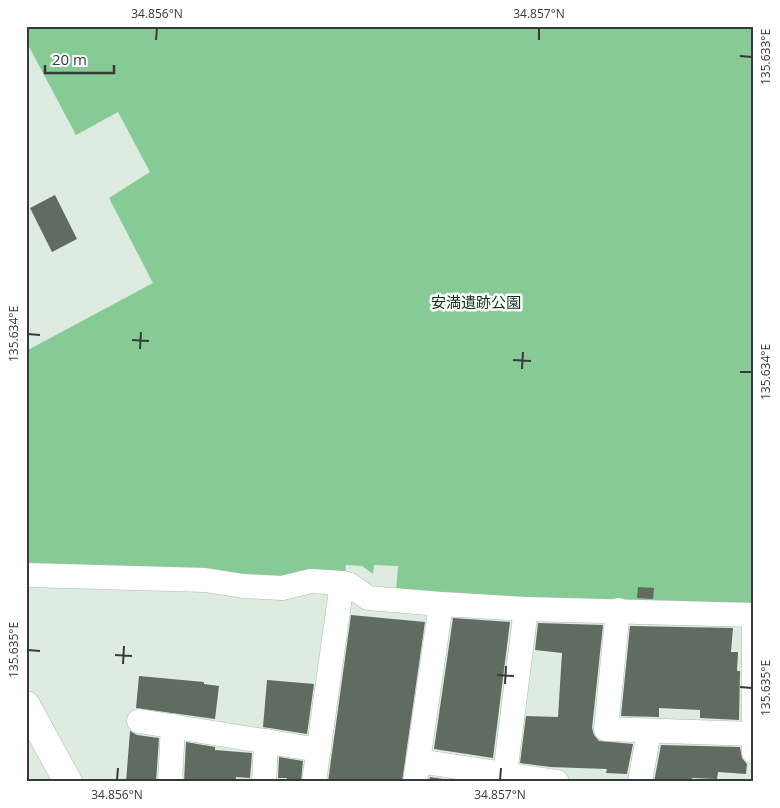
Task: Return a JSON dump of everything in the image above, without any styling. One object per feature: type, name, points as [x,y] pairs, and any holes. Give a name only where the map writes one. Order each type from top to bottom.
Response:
[{"type":"street","points":[[26,575],[205,580],[243,586],[282,588],[311,581],[350,585],[368,598],[441,604],[526,609],[618,610],[754,615],[753,743],[649,731],[606,729],[618,610]]},
{"type":"street","points":[[314,782],[342,583]]},
{"type":"street","points":[[441,604],[417,771],[557,782]]},
{"type":"street","points":[[505,778],[526,609]]},
{"type":"street","points":[[26,705],[68,782]]},
{"type":"street","points":[[139,721],[319,750]]},
{"type":"street","points":[[170,782],[173,726]]},
{"type":"street","points":[[640,782],[649,731]]},
{"type":"street","points":[[264,782],[266,741]]},
{"type":"green space","name":"安満遺跡公園","points":[[26,26],[754,26],[754,604],[464,596],[396,591],[398,566],[374,565],[373,574],[362,566],[346,565],[345,578],[26,571],[26,351],[153,283],[109,198],[150,172],[118,112],[76,135],[26,41]]},
{"type":"building","points":[[55,195],[77,239],[52,252],[30,208]]},
{"type":"building","points":[[638,587],[654,588],[653,599],[637,598]]},
{"type":"building","points":[[351,615],[425,622],[402,782],[328,782]]},
{"type":"building","points":[[453,618],[510,622],[493,758],[434,749]]},
{"type":"building","points":[[538,623],[603,625],[592,728],[594,735],[599,741],[633,744],[627,774],[606,773],[607,769],[550,767],[520,763],[526,716],[558,717],[562,653],[535,650]]},
{"type":"building","points":[[630,626],[733,628],[731,652],[738,652],[737,671],[740,671],[739,720],[700,718],[700,710],[659,708],[659,717],[621,716]]},
{"type":"building","points":[[139,676],[204,682],[204,684],[219,686],[215,719],[136,708]]},
{"type":"building","points":[[267,680],[314,684],[307,734],[263,727]]},
{"type":"building","points":[[130,731],[137,735],[159,738],[156,782],[126,782]]},
{"type":"building","points":[[186,742],[215,747],[215,750],[252,753],[250,778],[236,777],[236,782],[184,782]]},
{"type":"building","points":[[661,745],[740,747],[742,758],[747,764],[746,774],[718,772],[717,779],[692,778],[692,782],[654,782]]},
{"type":"building","points":[[279,757],[303,761],[301,782],[287,782],[287,778],[278,778]]},
{"type":"building","points":[[430,777],[463,782],[429,782]]}]
